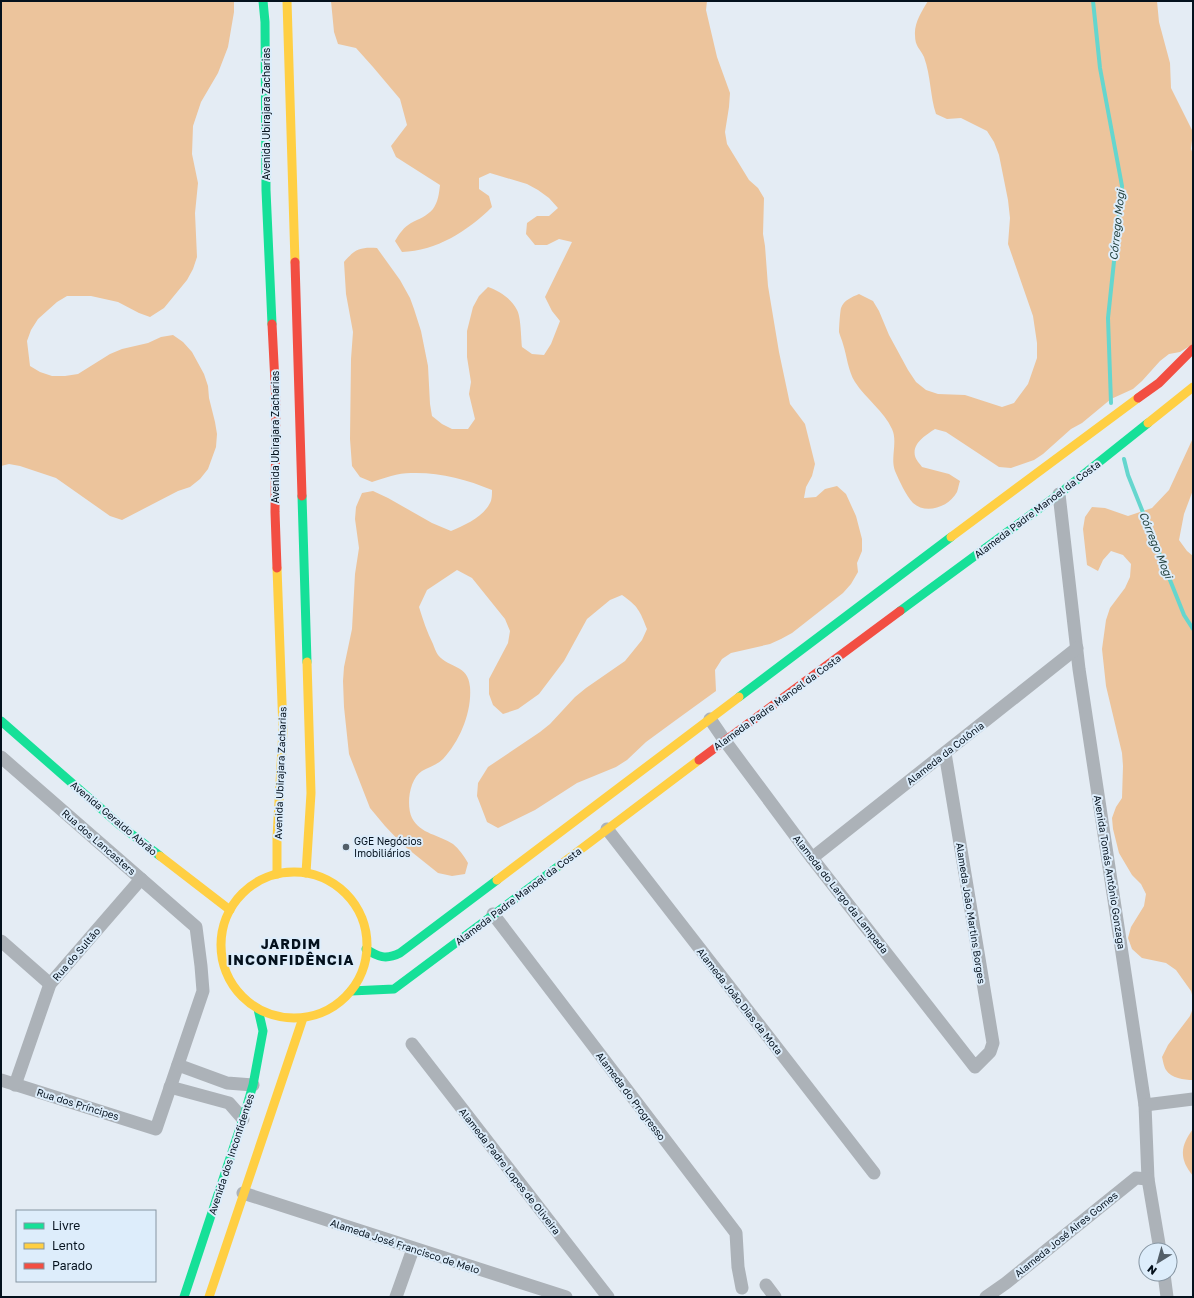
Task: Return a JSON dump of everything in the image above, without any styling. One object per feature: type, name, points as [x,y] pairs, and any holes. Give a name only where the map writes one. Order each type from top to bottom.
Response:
[{"type":"main road","name":"Avenida Ubirajara Zacharias","points":[[263,1],[265,22],[266,190],[276,403],[275,512],[283,730],[277,838],[277,874]]},
{"type":"main road","points":[[287,1],[311,793],[306,873]]},
{"type":"main road","points":[[366,949],[377,957],[389,958],[400,953],[1159,383],[1193,350]]},
{"type":"main road","name":"Alameda Padre Manoel da Costa","points":[[351,991],[394,989],[725,741],[1059,494],[1193,387]]},
{"type":"main road","name":"Avenida Geraldo Abrão","points":[[1,721],[121,826],[230,910]]},
{"type":"main road","points":[[292,872],[306,873],[325,879],[342,890],[355,905],[364,922],[366,959],[361,976],[351,991],[338,1004],[321,1013],[302,1018],[280,1016],[258,1008],[236,988],[228,975],[222,954],[222,931],[230,910],[242,893],[258,881],[277,874],[292,872]]},
{"type":"main road","name":"Avenida dos Inconfidentes","points":[[208,1297],[232,1189],[243,1119],[253,1086],[263,1031],[258,1008]]},
{"type":"main road","name":"Avenida dos Inconfidentes","points":[[184,1297],[232,1189],[302,1018]]},
{"type":"street","name":"Avenida Tomás Antônio Gonzaga","points":[[1059,494],[1079,669],[1145,1105],[1148,1179],[1159,1242]]},
{"type":"street","name":"Alameda da Colônia","points":[[812,858],[1077,648]]},
{"type":"street","name":"Alameda do Largo da Lampada","points":[[710,719],[812,858],[976,1067]]},
{"type":"street","name":"Alameda João Martins Borges","points":[[945,753],[993,1043],[990,1052],[976,1067]]},
{"type":"street","name":"Rua dos Lancasters","points":[[1,757],[196,927],[203,991],[178,1065]]},
{"type":"street","name":"Alameda João Dias da Mota","points":[[607,829],[874,1173]]},
{"type":"street","name":"Rua do Sultão","points":[[15,1085],[50,984],[141,879]]},
{"type":"street","name":"Alameda do Progresso","points":[[493,914],[736,1233],[738,1266],[742,1288]]},
{"type":"street","points":[[1,941],[50,984]]},
{"type":"street","name":"Alameda Padre Lopes de Oliveira","points":[[412,1044],[608,1297]]},
{"type":"street","points":[[243,1119],[229,1102],[170,1087],[178,1065],[227,1083],[253,1086]]},
{"type":"street","name":"Rua dos Príncipes","points":[[1,1080],[156,1128],[170,1087]]},
{"type":"street","points":[[1145,1105],[1193,1099]]},
{"type":"street","name":"Alameda José Aires Gomes","points":[[986,1297],[1006,1283],[1136,1178],[1148,1179]]},
{"type":"street","name":"Alameda José Francisco de Melo","points":[[232,1189],[566,1297]]},
{"type":"street","points":[[396,1297],[413,1248]]},
{"type":"street","points":[[1165,1282],[1167,1297]]},
{"type":"street","points":[[766,1285],[775,1297]]},
{"type":"shaded area","points":[[1,1],[234,1],[234,12],[228,47],[218,73],[201,102],[193,126],[192,154],[198,183],[195,213],[197,257],[187,280],[164,308],[150,317],[118,302],[91,296],[67,296],[57,302],[38,319],[31,330],[27,341],[30,366],[40,372],[52,376],[65,376],[78,374],[110,354],[122,349],[148,343],[161,337],[173,335],[183,342],[192,352],[204,374],[208,386],[209,398],[217,434],[216,447],[208,469],[200,479],[190,487],[178,491],[122,520],[110,516],[56,478],[20,466],[9,464],[1,466]]},
{"type":"shaded area","points":[[331,1],[707,1],[706,10],[717,57],[730,93],[725,132],[727,144],[749,180],[758,188],[764,198],[763,234],[768,286],[779,352],[790,404],[805,424],[815,464],[812,476],[806,487],[804,498],[816,497],[825,489],[837,486],[846,494],[856,516],[862,539],[862,551],[857,563],[858,572],[851,584],[843,593],[792,633],[781,639],[770,644],[731,653],[722,659],[715,670],[716,691],[646,742],[627,760],[616,767],[577,783],[535,810],[498,828],[487,822],[477,796],[478,783],[488,767],[540,732],[550,724],[575,697],[625,661],[642,640],[647,629],[638,609],[632,602],[622,595],[610,600],[587,619],[564,661],[539,694],[518,709],[503,714],[493,705],[489,694],[489,679],[508,643],[510,631],[505,619],[472,578],[457,570],[427,590],[419,607],[435,650],[438,655],[448,663],[462,670],[466,674],[469,680],[470,697],[467,716],[460,735],[455,744],[441,761],[422,771],[414,780],[410,793],[409,807],[412,818],[420,828],[453,844],[468,863],[465,874],[452,876],[438,873],[403,845],[385,826],[370,808],[349,754],[343,681],[344,667],[352,629],[355,574],[359,548],[355,519],[356,507],[362,493],[373,491],[432,523],[451,531],[468,523],[487,508],[491,502],[492,490],[452,477],[421,473],[401,474],[372,482],[360,477],[352,466],[350,439],[351,359],[353,332],[346,294],[344,262],[351,254],[358,250],[377,248],[400,280],[414,309],[421,331],[428,366],[432,416],[442,424],[452,429],[468,429],[475,419],[469,394],[471,382],[467,357],[467,331],[473,307],[479,296],[488,287],[508,299],[518,313],[522,347],[532,354],[544,355],[551,344],[560,321],[552,311],[545,297],[572,242],[559,239],[547,245],[535,245],[526,234],[527,223],[537,216],[549,216],[558,208],[549,198],[527,184],[490,173],[479,178],[479,189],[489,196],[492,207],[483,216],[462,232],[439,244],[415,251],[402,252],[395,241],[406,227],[433,209],[439,195],[440,185],[396,157],[391,146],[407,125],[400,99],[356,48],[338,44],[334,32]]},
{"type":"shaded area","points":[[928,1],[1157,1],[1159,22],[1170,63],[1171,88],[1193,132],[1191,149],[1193,154],[1193,344],[1180,352],[1169,354],[1160,361],[1133,389],[1111,399],[1082,423],[1071,429],[1043,454],[1034,460],[1011,468],[999,467],[946,432],[935,429],[918,443],[915,451],[917,460],[922,467],[949,474],[960,481],[957,492],[949,502],[937,508],[931,509],[918,507],[905,492],[895,471],[893,461],[894,434],[892,429],[884,416],[859,388],[853,378],[839,332],[842,305],[848,299],[859,294],[873,301],[908,370],[916,382],[926,390],[938,394],[965,395],[1002,407],[1014,403],[1028,384],[1037,358],[1037,343],[1033,316],[1008,244],[1010,218],[1008,200],[999,155],[994,142],[987,131],[961,118],[947,119],[936,114],[926,64],[915,39],[917,22]]},
{"type":"shaded area","points":[[1193,438],[1193,490],[1184,514],[1179,540],[1187,551],[1193,556],[1193,999],[1191,991],[1176,970],[1166,963],[1142,958],[1132,949],[1128,938],[1131,927],[1144,906],[1146,894],[1141,884],[1132,875],[1119,853],[1113,829],[1112,818],[1116,807],[1122,798],[1123,766],[1122,753],[1106,686],[1102,649],[1106,620],[1110,608],[1125,588],[1130,577],[1131,564],[1123,555],[1111,551],[1103,560],[1098,571],[1087,565],[1083,529],[1085,517],[1092,507],[1105,508],[1128,516],[1152,508],[1169,490]]},
{"type":"shaded area","points":[[1193,1008],[1193,1080],[1174,1077],[1168,1073],[1165,1069],[1162,1057],[1168,1045],[1190,1016]]},
{"type":"shaded area","points":[[1193,1129],[1193,1176],[1185,1164],[1183,1152],[1186,1141]]},
{"type":"waterway","name":"Córrego Mogi","points":[[1093,1],[1100,68],[1122,186],[1108,318],[1111,403]]},
{"type":"waterway","name":"Córrego Mogi","points":[[1124,459],[1128,475],[1184,615],[1193,629]]},
{"type":"traffic: fast","points":[[263,1],[265,22],[266,190],[272,324]]},
{"type":"traffic: fast","points":[[900,611],[1059,494],[1148,423]]},
{"type":"traffic: fast","points":[[302,496],[307,662]]},
{"type":"traffic: fast","points":[[739,697],[951,537]]},
{"type":"traffic: fast","points":[[1,721],[121,826],[160,856]]},
{"type":"traffic: fast","points":[[351,991],[394,989],[560,865]]},
{"type":"traffic: fast","points":[[366,949],[382,957],[400,953],[497,880]]},
{"type":"traffic: fast","points":[[184,1297],[253,1085],[263,1031],[258,1009]]},
{"type":"traffic: slow","points":[[287,1],[295,262]]},
{"type":"traffic: slow","points":[[1148,423],[1193,387]]},
{"type":"traffic: slow","points":[[951,537],[1138,398]]},
{"type":"traffic: slow","points":[[277,568],[283,730],[277,838],[277,874]]},
{"type":"traffic: slow","points":[[306,873],[311,793],[307,662]]},
{"type":"traffic: slow","points":[[497,880],[739,697]]},
{"type":"traffic: slow","points":[[560,865],[699,760]]},
{"type":"traffic: slow","points":[[160,856],[230,910]]},
{"type":"traffic: slow","points":[[294,872],[322,878],[340,889],[350,899],[361,917],[367,945],[361,973],[350,991],[340,1001],[322,1012],[294,1018],[266,1012],[248,1001],[238,991],[227,973],[221,945],[227,917],[238,899],[248,889],[266,878],[294,872]]},
{"type":"traffic: slow","points":[[209,1297],[303,1018]]},
{"type":"traffic: jam","points":[[295,262],[302,496]]},
{"type":"traffic: jam","points":[[272,324],[276,403],[275,512],[277,568]]},
{"type":"traffic: jam","points":[[1138,398],[1159,383],[1193,349]]},
{"type":"traffic: jam","points":[[699,760],[900,611]]},
{"type":"place","name":"GGE Negócios Imobiliários","points":[[346,847]]},
{"type":"district","name":"JARDIM INCONFIDÊNCIA","points":[[291,952]]}]
